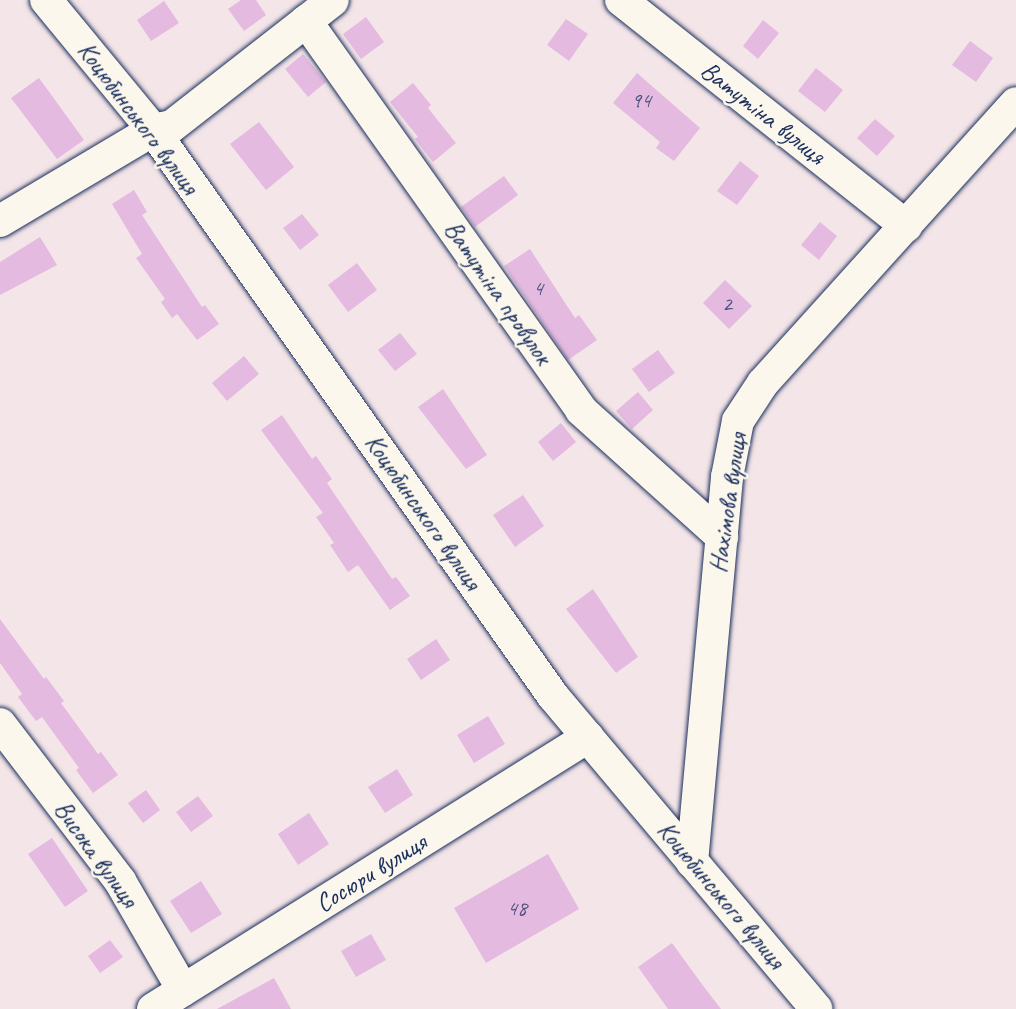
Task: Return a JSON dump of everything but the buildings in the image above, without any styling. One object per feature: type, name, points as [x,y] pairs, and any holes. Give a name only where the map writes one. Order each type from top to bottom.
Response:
[{"type":"street","name":"Коцюбинського вулиця","points":[[46,0],[153,130],[553,696],[817,1009]]},
{"type":"street","points":[[0,221],[153,130],[172,126],[333,0]]},
{"type":"street","name":"Ватутіна вулиця","points":[[621,0],[906,226]]},
{"type":"street","name":"Ватутіна провулок","points":[[306,21],[581,410],[722,537]]},
{"type":"street","name":"Нахімова вулиця","points":[[692,862],[727,477],[738,421],[763,383],[1016,103]]},
{"type":"street","name":"Висока вулиця","points":[[0,724],[120,881],[183,990]]},
{"type":"street","name":"Сосюри вулиця","points":[[153,1009],[588,737]]}]
